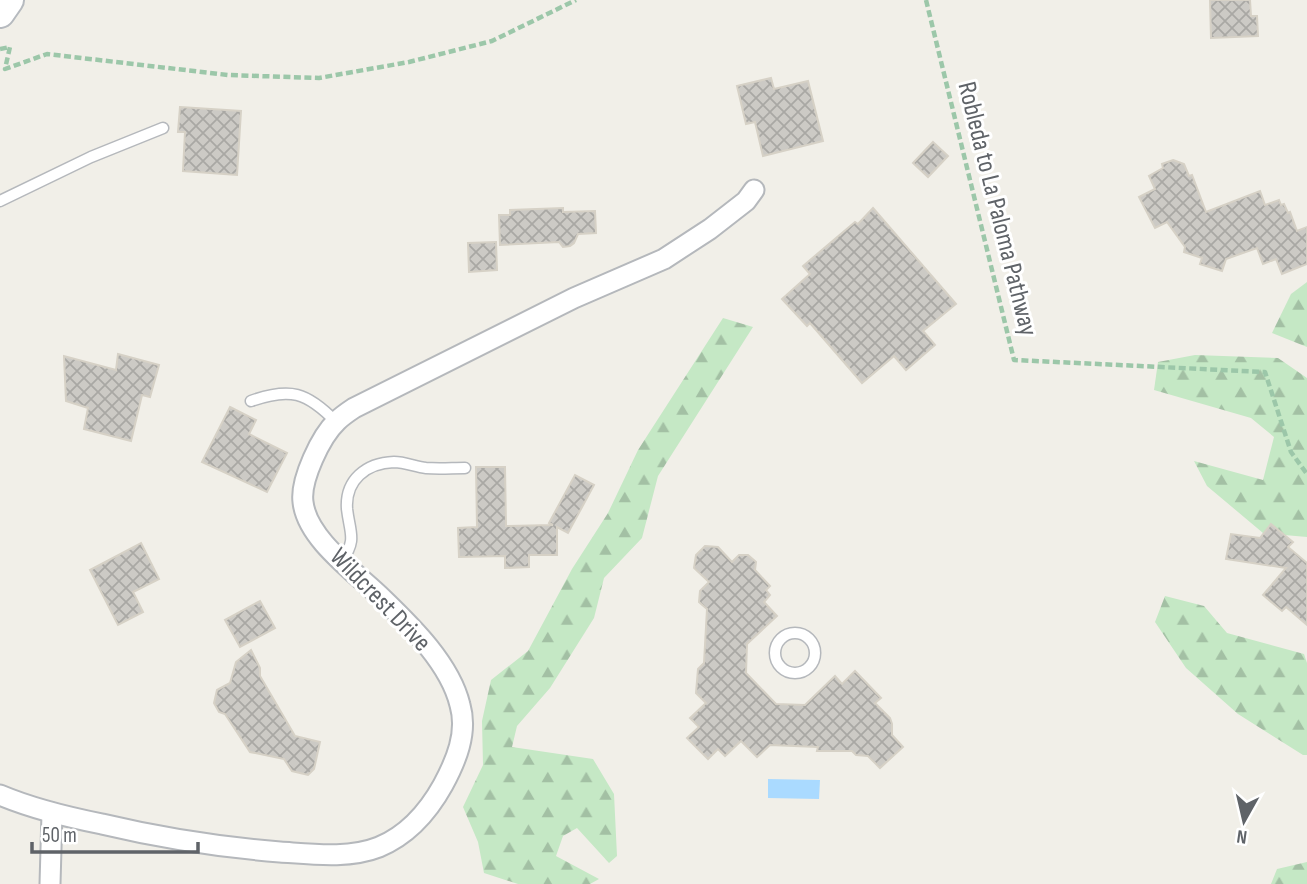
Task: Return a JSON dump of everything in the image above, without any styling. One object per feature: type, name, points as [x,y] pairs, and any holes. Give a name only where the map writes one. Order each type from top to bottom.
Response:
[{"type":"street","points":[[0,13],[9,0]]},
{"type":"street","name":"Wildcrest Drive","points":[[0,795],[52,813],[195,843],[241,849],[327,855],[377,848],[398,838],[418,821],[441,789],[459,748],[463,728],[460,705],[452,683],[431,652],[383,599],[322,541],[309,521],[303,503],[304,483],[315,457],[336,422],[354,408],[574,298],[664,259],[710,229],[746,201],[754,190]]},
{"type":"street","points":[[50,884],[52,813]]},
{"type":"lane","points":[[0,201],[91,157],[163,128]]},
{"type":"lane","points":[[251,401],[273,393],[298,394],[319,404],[336,422]]},
{"type":"lane","points":[[342,561],[352,546],[347,508],[348,491],[355,477],[372,465],[396,462],[425,468],[465,468]]},
{"type":"lane","points":[[797,633],[809,638],[815,652],[809,667],[794,673],[779,666],[774,652],[782,637],[797,633]]},
{"type":"path","points":[[0,49],[10,47],[5,69],[47,54],[228,75],[320,78],[410,62],[492,41],[576,0]]},
{"type":"path","name":"Robleda to La Paloma Pathway","points":[[926,0],[1014,360],[1265,372],[1292,452],[1307,474]]},
{"type":"green space","points":[[1307,282],[1307,347],[1272,333],[1291,294]]},
{"type":"green space","points":[[723,318],[753,327],[658,476],[642,538],[604,578],[594,618],[550,688],[517,726],[512,747],[593,759],[614,794],[617,856],[609,863],[577,828],[563,836],[556,856],[599,879],[590,884],[518,884],[484,873],[478,842],[463,807],[483,765],[482,721],[491,680],[528,651],[572,569],[608,513],[638,450]]},
{"type":"green space","points":[[1195,355],[1278,358],[1307,378],[1307,537],[1263,533],[1207,486],[1194,461],[1263,480],[1274,437],[1251,418],[1154,390],[1158,362]]},
{"type":"green space","points":[[1165,596],[1204,606],[1227,633],[1304,654],[1307,663],[1307,755],[1238,714],[1186,668],[1155,622]]},
{"type":"green space","points":[[1307,862],[1307,884],[1271,884],[1277,869]]},
{"type":"water","points":[[768,779],[820,780],[819,799],[768,798]]},
{"type":"building","points":[[1210,0],[1250,0],[1251,16],[1257,16],[1258,36],[1211,38]]},
{"type":"building","points":[[771,78],[774,89],[808,81],[823,141],[763,156],[755,122],[746,124],[737,86]]},
{"type":"building","points":[[180,107],[241,111],[237,175],[183,171],[185,132],[178,132]]},
{"type":"building","points":[[933,142],[948,156],[928,177],[913,163]]},
{"type":"building","points":[[1173,160],[1184,164],[1189,176],[1192,175],[1206,212],[1260,191],[1265,205],[1279,200],[1288,213],[1290,212],[1297,231],[1307,227],[1307,264],[1282,274],[1276,259],[1263,264],[1257,248],[1226,259],[1222,271],[1200,264],[1202,258],[1184,252],[1185,247],[1167,222],[1155,228],[1139,197],[1155,189],[1149,176],[1163,168],[1162,164]]},
{"type":"building","points":[[563,208],[563,212],[595,211],[596,233],[578,234],[574,243],[563,247],[559,242],[500,245],[499,215],[510,215],[510,210]]},
{"type":"building","points":[[873,208],[956,304],[923,331],[935,345],[906,370],[894,356],[862,383],[810,323],[807,326],[782,299],[810,274],[803,266],[855,222],[858,224]]},
{"type":"building","points":[[496,242],[497,270],[469,272],[468,243]]},
{"type":"building","points":[[118,354],[159,365],[150,397],[142,395],[131,441],[84,429],[88,408],[66,401],[64,356],[116,370]]},
{"type":"building","points":[[230,407],[256,420],[249,434],[287,453],[267,492],[202,462]]},
{"type":"building","points":[[476,467],[505,467],[506,526],[553,525],[549,523],[575,475],[594,485],[568,533],[557,527],[557,555],[529,555],[529,567],[505,568],[505,556],[459,557],[458,528],[477,527]]},
{"type":"building","points":[[1271,524],[1293,542],[1288,547],[1307,563],[1307,625],[1286,607],[1282,611],[1263,595],[1286,568],[1226,559],[1231,534],[1260,538]]},
{"type":"building","points":[[141,543],[159,579],[133,592],[143,612],[118,625],[90,570]]},
{"type":"building","points":[[705,546],[718,547],[732,562],[739,555],[748,555],[756,562],[755,570],[770,586],[766,590],[770,595],[764,602],[777,616],[747,644],[746,673],[776,704],[805,705],[835,676],[842,684],[855,671],[881,698],[875,703],[890,718],[892,735],[903,747],[880,768],[868,756],[856,755],[852,751],[817,751],[818,747],[770,745],[757,757],[741,741],[725,756],[718,749],[708,759],[687,738],[699,727],[690,718],[706,703],[696,693],[698,669],[704,663],[707,609],[699,602],[700,591],[709,582],[694,568],[696,555]]},
{"type":"building","points":[[260,601],[275,628],[240,647],[225,620]]},
{"type":"building","points":[[251,650],[260,668],[260,676],[295,736],[320,742],[314,769],[308,775],[292,771],[284,759],[250,752],[225,714],[219,712],[214,703],[217,690],[230,683],[236,662]]}]
